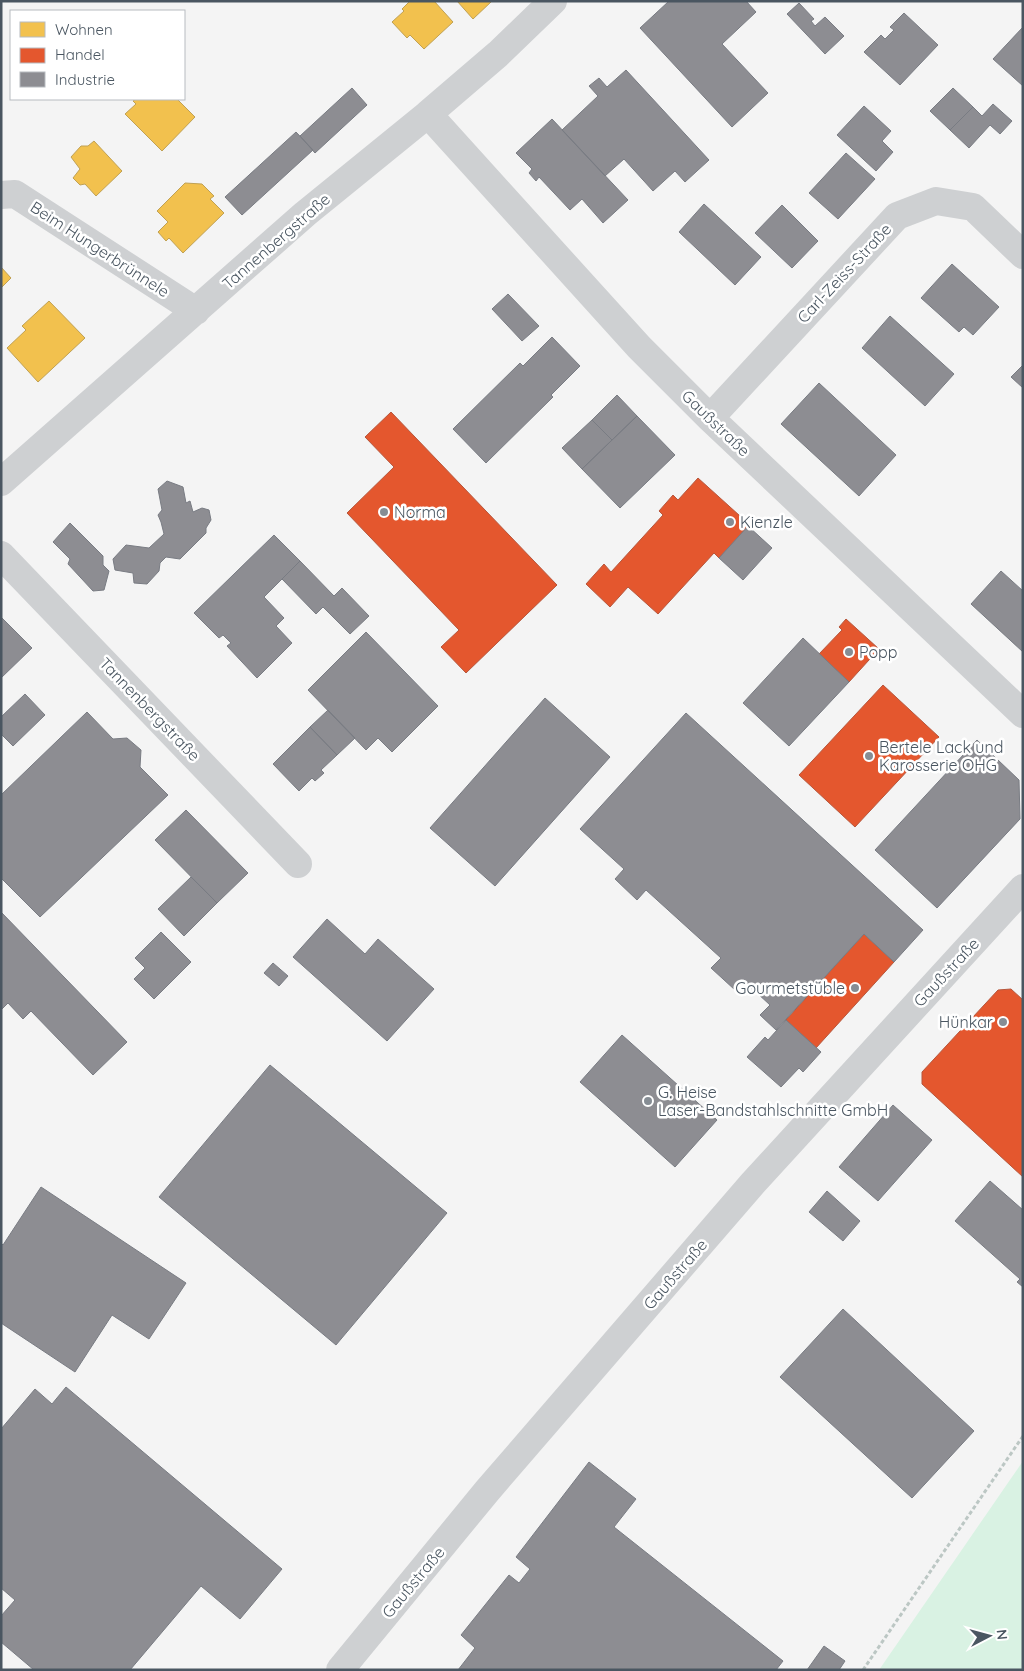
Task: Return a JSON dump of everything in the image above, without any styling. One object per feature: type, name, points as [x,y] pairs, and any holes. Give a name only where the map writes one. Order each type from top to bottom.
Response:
[{"type":"street","name":"Tannenbergstraße","points":[[1,482],[304,214],[428,114],[498,54],[554,1]]},
{"type":"street","name":"Gaußstraße","points":[[428,114],[639,347],[710,418],[1023,714]]},
{"type":"street","name":"Beim Hungerbrünnele","points":[[1,195],[15,194],[196,311]]},
{"type":"street","name":"Carl-Zeiss-Straße","points":[[710,418],[897,216],[936,201],[973,207],[1023,255]]},
{"type":"street","name":"Tannenbergstraße","points":[[1,555],[298,864]]},
{"type":"street","name":"Gaußstraße","points":[[340,1670],[487,1491],[754,1183],[1023,888]]},
{"type":"path","points":[[863,1670],[1023,1436]]},
{"type":"green space","points":[[1023,1461],[1023,1670],[879,1670]]},
{"type":"building: Wohnen","points":[[410,1],[434,1],[453,22],[424,49],[410,35],[407,38],[392,22],[404,11],[402,9]]},
{"type":"building: Wohnen","points":[[457,1],[492,1],[473,19]]},
{"type":"building: Wohnen","points":[[178,100],[195,117],[162,151],[125,114],[136,104],[133,101]]},
{"type":"building: Wohnen","points":[[94,141],[122,171],[96,196],[85,184],[80,185],[73,178],[80,169],[71,157],[81,146],[88,146]]},
{"type":"building: Wohnen","points":[[185,183],[202,184],[214,196],[210,199],[224,213],[183,253],[169,238],[166,241],[158,232],[168,222],[157,211]]},
{"type":"building: Wohnen","points":[[1,267],[11,278],[1,288]]},
{"type":"building: Wohnen","points":[[49,301],[85,338],[38,382],[7,348],[26,330],[22,326]]},
{"type":"building: Handel","points":[[391,412],[557,585],[466,673],[441,647],[459,630],[347,513],[394,467],[365,437]]},
{"type":"building: Handel","points":[[698,478],[750,525],[719,558],[714,553],[658,614],[628,587],[610,607],[586,584],[604,564],[611,572],[663,515],[659,511],[673,495],[678,500]]},
{"type":"building: Handel","name":"Popp","points":[[846,619],[879,649],[849,682],[819,654],[842,630],[839,627]]},
{"type":"building: Handel","name":"Bertele Lack und Karosserie OHG","points":[[883,685],[939,737],[855,827],[799,775]]},
{"type":"building: Handel","points":[[864,934],[894,962],[816,1048],[786,1020]]},
{"type":"building: Handel","points":[[1011,989],[1023,1000],[1023,1177],[922,1084],[922,1072],[998,990]]},
{"type":"building: Industrie","points":[[669,1],[746,1],[756,12],[722,44],[768,93],[732,127],[640,28]]},
{"type":"building: Industrie","points":[[799,3],[814,19],[811,21],[815,26],[825,17],[844,36],[825,54],[787,14]]},
{"type":"building: Industrie","points":[[904,13],[938,45],[900,85],[864,52],[881,35],[885,39],[894,30],[890,27]]},
{"type":"building: Industrie","points":[[1023,27],[1023,86],[993,59]]},
{"type":"building: Industrie","points":[[626,70],[709,160],[685,182],[675,171],[653,191],[624,159],[605,176],[562,130],[598,96],[589,86],[599,78],[607,87]]},
{"type":"building: Industrie","points":[[352,88],[367,105],[315,153],[300,136]]},
{"type":"building: Industrie","points":[[953,88],[973,107],[950,130],[930,111]]},
{"type":"building: Industrie","points":[[993,104],[1012,121],[1000,134],[990,125],[969,148],[950,130],[973,107],[982,116]]},
{"type":"building: Industrie","points":[[864,106],[891,131],[882,141],[893,152],[876,171],[837,135]]},
{"type":"building: Industrie","points":[[552,119],[628,200],[603,223],[582,199],[570,210],[539,177],[536,181],[529,173],[532,169],[516,153]]},
{"type":"building: Industrie","points":[[296,132],[313,150],[242,215],[225,197]]},
{"type":"building: Industrie","points":[[846,153],[875,179],[838,219],[809,193]]},
{"type":"building: Industrie","points":[[704,204],[761,257],[735,285],[679,232]]},
{"type":"building: Industrie","points":[[782,205],[818,241],[792,268],[755,233]]},
{"type":"building: Industrie","points":[[952,264],[999,307],[973,335],[964,327],[959,332],[921,298]]},
{"type":"building: Industrie","points":[[508,294],[539,326],[522,341],[492,309]]},
{"type":"building: Industrie","points":[[890,316],[954,374],[925,406],[862,348]]},
{"type":"building: Industrie","points":[[552,337],[580,366],[551,395],[553,397],[486,463],[453,429],[520,363],[523,366]]},
{"type":"building: Industrie","points":[[1023,365],[1023,388],[1011,377]]},
{"type":"building: Industrie","points":[[819,383],[896,455],[859,496],[781,424]]},
{"type":"building: Industrie","points":[[617,395],[637,416],[612,440],[592,420]]},
{"type":"building: Industrie","points":[[637,416],[675,455],[620,508],[582,469]]},
{"type":"building: Industrie","points":[[592,420],[612,440],[582,469],[562,448]]},
{"type":"building: Industrie","points":[[167,481],[183,487],[186,503],[190,501],[193,512],[202,508],[209,510],[211,520],[206,528],[206,533],[180,559],[166,557],[160,563],[159,571],[147,584],[134,583],[133,573],[115,570],[113,559],[126,545],[149,548],[164,534],[158,515],[162,510],[158,489]]},
{"type":"building: Industrie","points":[[70,523],[103,556],[103,565],[109,571],[104,590],[93,591],[68,564],[70,559],[53,542]]},
{"type":"building: Industrie","points":[[748,526],[772,548],[743,580],[719,558]]},
{"type":"building: Industrie","points":[[274,535],[300,561],[264,597],[284,618],[276,626],[292,643],[257,678],[227,646],[231,643],[223,635],[219,638],[194,613]]},
{"type":"building: Industrie","points":[[300,561],[334,596],[342,588],[369,616],[350,634],[323,607],[316,614],[282,579]]},
{"type":"building: Industrie","points":[[1001,571],[1023,591],[1023,652],[971,604]]},
{"type":"building: Industrie","points":[[1,617],[32,648],[1,678]]},
{"type":"building: Industrie","points":[[366,632],[438,706],[392,752],[378,738],[366,750],[308,690]]},
{"type":"building: Industrie","points":[[803,638],[849,682],[789,746],[743,703]]},
{"type":"building: Industrie","points":[[25,694],[45,715],[13,746],[1,734],[1,717]]},
{"type":"building: Industrie","points":[[545,698],[610,757],[495,886],[430,828]]},
{"type":"building: Industrie","points":[[328,710],[355,738],[337,755],[310,727]]},
{"type":"building: Industrie","points":[[87,712],[113,739],[127,738],[141,750],[140,767],[168,795],[40,917],[1,878],[1,795]]},
{"type":"building: Industrie","points":[[686,713],[923,930],[894,962],[864,934],[776,1030],[760,1015],[770,1005],[743,980],[735,990],[711,968],[721,958],[646,890],[637,900],[615,879],[624,869],[580,829]]},
{"type":"building: Industrie","points":[[310,727],[337,755],[321,770],[324,773],[315,781],[312,778],[299,791],[273,764]]},
{"type":"building: Industrie","points":[[977,740],[1019,780],[1020,819],[937,908],[875,850]]},
{"type":"building: Industrie","points":[[186,810],[248,873],[217,903],[155,840]]},
{"type":"building: Industrie","points":[[191,877],[217,903],[184,936],[158,909]]},
{"type":"building: Industrie","points":[[1,912],[127,1042],[93,1075],[31,1011],[23,1019],[8,1003],[1,1010]]},
{"type":"building: Industrie","points":[[327,919],[365,954],[378,939],[434,989],[387,1041],[293,957]]},
{"type":"building: Industrie","points":[[161,932],[191,962],[154,999],[134,979],[145,968],[135,958]]},
{"type":"building: Industrie","points":[[273,963],[288,976],[279,986],[264,973]]},
{"type":"building: Industrie","points":[[786,1020],[821,1052],[803,1072],[799,1068],[781,1087],[747,1057],[765,1037],[768,1040]]},
{"type":"building: Industrie","name":"G. Heise Laser-Bandstahlschnitte GmbH","points":[[622,1035],[717,1120],[675,1167],[580,1082]]},
{"type":"building: Industrie","points":[[270,1065],[447,1213],[336,1345],[159,1197]]},
{"type":"building: Industrie","points":[[893,1105],[932,1140],[878,1201],[839,1167]]},
{"type":"building: Industrie","points":[[990,1181],[1023,1210],[1023,1287],[1017,1282],[1020,1279],[955,1221]]},
{"type":"building: Industrie","points":[[41,1187],[186,1283],[149,1339],[112,1315],[75,1372],[1,1323],[1,1243],[3,1245]]},
{"type":"building: Industrie","points":[[827,1191],[860,1221],[843,1241],[809,1212]]},
{"type":"building: Industrie","points":[[843,1309],[974,1431],[912,1498],[780,1377]]},
{"type":"building: Industrie","points":[[66,1387],[282,1569],[240,1619],[201,1586],[130,1670],[34,1670],[1,1642],[1,1616],[15,1600],[1,1588],[1,1429],[35,1389],[52,1404]]},
{"type":"building: Industrie","points":[[589,1462],[636,1499],[614,1527],[783,1661],[776,1670],[458,1670],[475,1648],[461,1635],[509,1575],[519,1583],[530,1569],[516,1557]]},
{"type":"building: Industrie","points":[[824,1646],[845,1661],[839,1670],[807,1670]]},
{"type":"place","name":"Norma","points":[[384,512]]},
{"type":"place","name":"Kienzle","points":[[730,522]]},
{"type":"place","name":"Popp","points":[[849,652]]},
{"type":"place","name":"Bertele Lack und Karosserie OHG","points":[[869,756]]},
{"type":"place","name":"Gourmetstüble","points":[[855,988]]},
{"type":"place","name":"Hünkar","points":[[1003,1022]]},
{"type":"place","name":"G. Heise Laser-Bandstahlschnitte GmbH","points":[[648,1101]]}]
